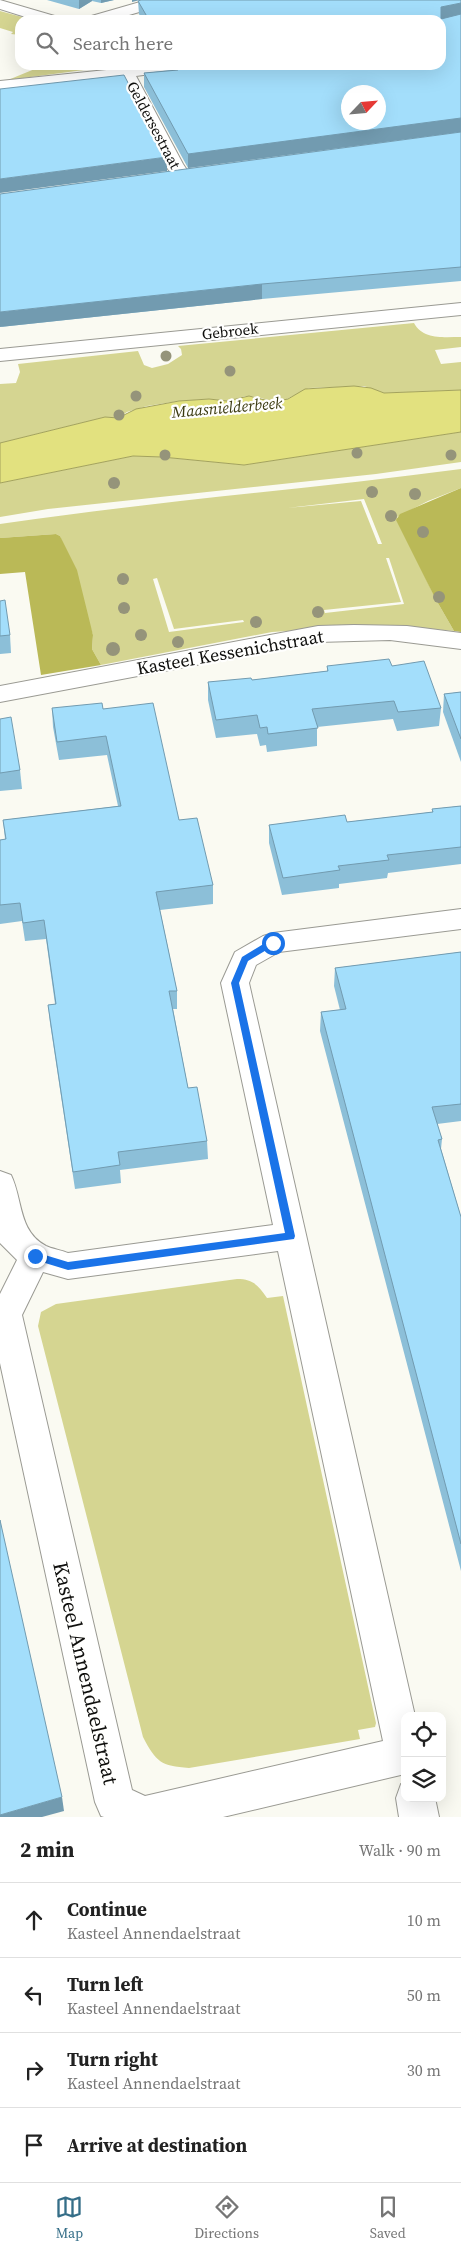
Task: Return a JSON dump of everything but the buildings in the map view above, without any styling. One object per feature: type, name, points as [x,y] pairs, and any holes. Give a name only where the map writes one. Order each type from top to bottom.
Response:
[{"type":"street","points":[[112,15],[164,0]]},
{"type":"street","points":[[0,4],[36,15]]},
{"type":"street","points":[[0,86],[117,70]]},
{"type":"street","name":"Geldersestraat","points":[[125,70],[174,165],[182,176]]},
{"type":"street","points":[[163,179],[201,174]]},
{"type":"street","name":"Gebroek","points":[[0,355],[461,309]]},
{"type":"street","name":"Kasteel Kessenichstraat","points":[[0,694],[318,634],[404,632],[461,640]]},
{"type":"street","name":"Kasteel Annendaelstraat","points":[[401,1737],[235,983],[244,959],[273,943],[461,919]]},
{"type":"street","points":[[0,1184],[13,1237],[35,1256],[68,1266],[291,1236]]},
{"type":"street","name":"Kasteel Annendaelstraat","points":[[35,1256],[6,1315],[115,1802],[144,1816],[401,1756]]},
{"type":"street","points":[[416,1802],[420,1817]]},
{"type":"green space","points":[[0,11],[15,15],[15,34],[0,28]]},
{"type":"green space","points":[[32,70],[84,70],[8,80]]},
{"type":"green space","points":[[414,323],[428,335],[461,337],[461,347],[435,350],[441,364],[461,362],[461,390],[384,393],[364,386],[309,388],[283,401],[273,402],[258,397],[246,396],[227,401],[209,399],[179,401],[147,406],[127,412],[118,418],[105,417],[0,443],[0,384],[16,383],[20,372],[18,364],[138,351],[144,365],[152,368],[168,364],[182,355],[181,349],[178,346]]},
{"type":"green space","points":[[461,432],[461,462],[376,474],[48,509],[0,517],[0,483],[133,456],[244,465]]},
{"type":"green space","points":[[461,469],[461,488],[428,501],[397,517],[435,598],[454,631],[384,625],[272,632],[101,665],[92,649],[93,635],[60,536],[56,534],[0,538],[0,524],[120,508]],"holes":[[[364,499],[382,544],[378,544],[361,501],[287,508]],[[386,558],[389,558],[404,604],[325,613],[324,610],[401,602]],[[157,578],[174,629],[243,620],[244,622],[169,632],[153,579]]]},
{"type":"green space","points":[[237,1279],[247,1280],[255,1284],[267,1298],[283,1296],[376,1723],[375,1727],[358,1730],[360,1739],[189,1768],[172,1766],[160,1761],[143,1737],[38,1326],[41,1312],[56,1304]]},
{"type":"shaded area","points":[[461,488],[461,632],[454,631],[435,598],[396,520],[400,514]]},
{"type":"shaded area","points":[[56,534],[60,536],[77,570],[93,635],[92,649],[101,665],[41,675],[25,572],[0,574],[0,538]]},
{"type":"water","name":"Maasnielderbeek","points":[[354,386],[371,388],[384,393],[461,390],[461,432],[244,465],[133,456],[0,483],[0,443],[105,417],[118,418],[136,409],[179,401],[209,399],[227,401],[249,396],[273,402],[288,399],[305,389]]},
{"type":"route","points":[[35,1256],[68,1266],[291,1236],[235,983],[244,959],[273,943]]}]
